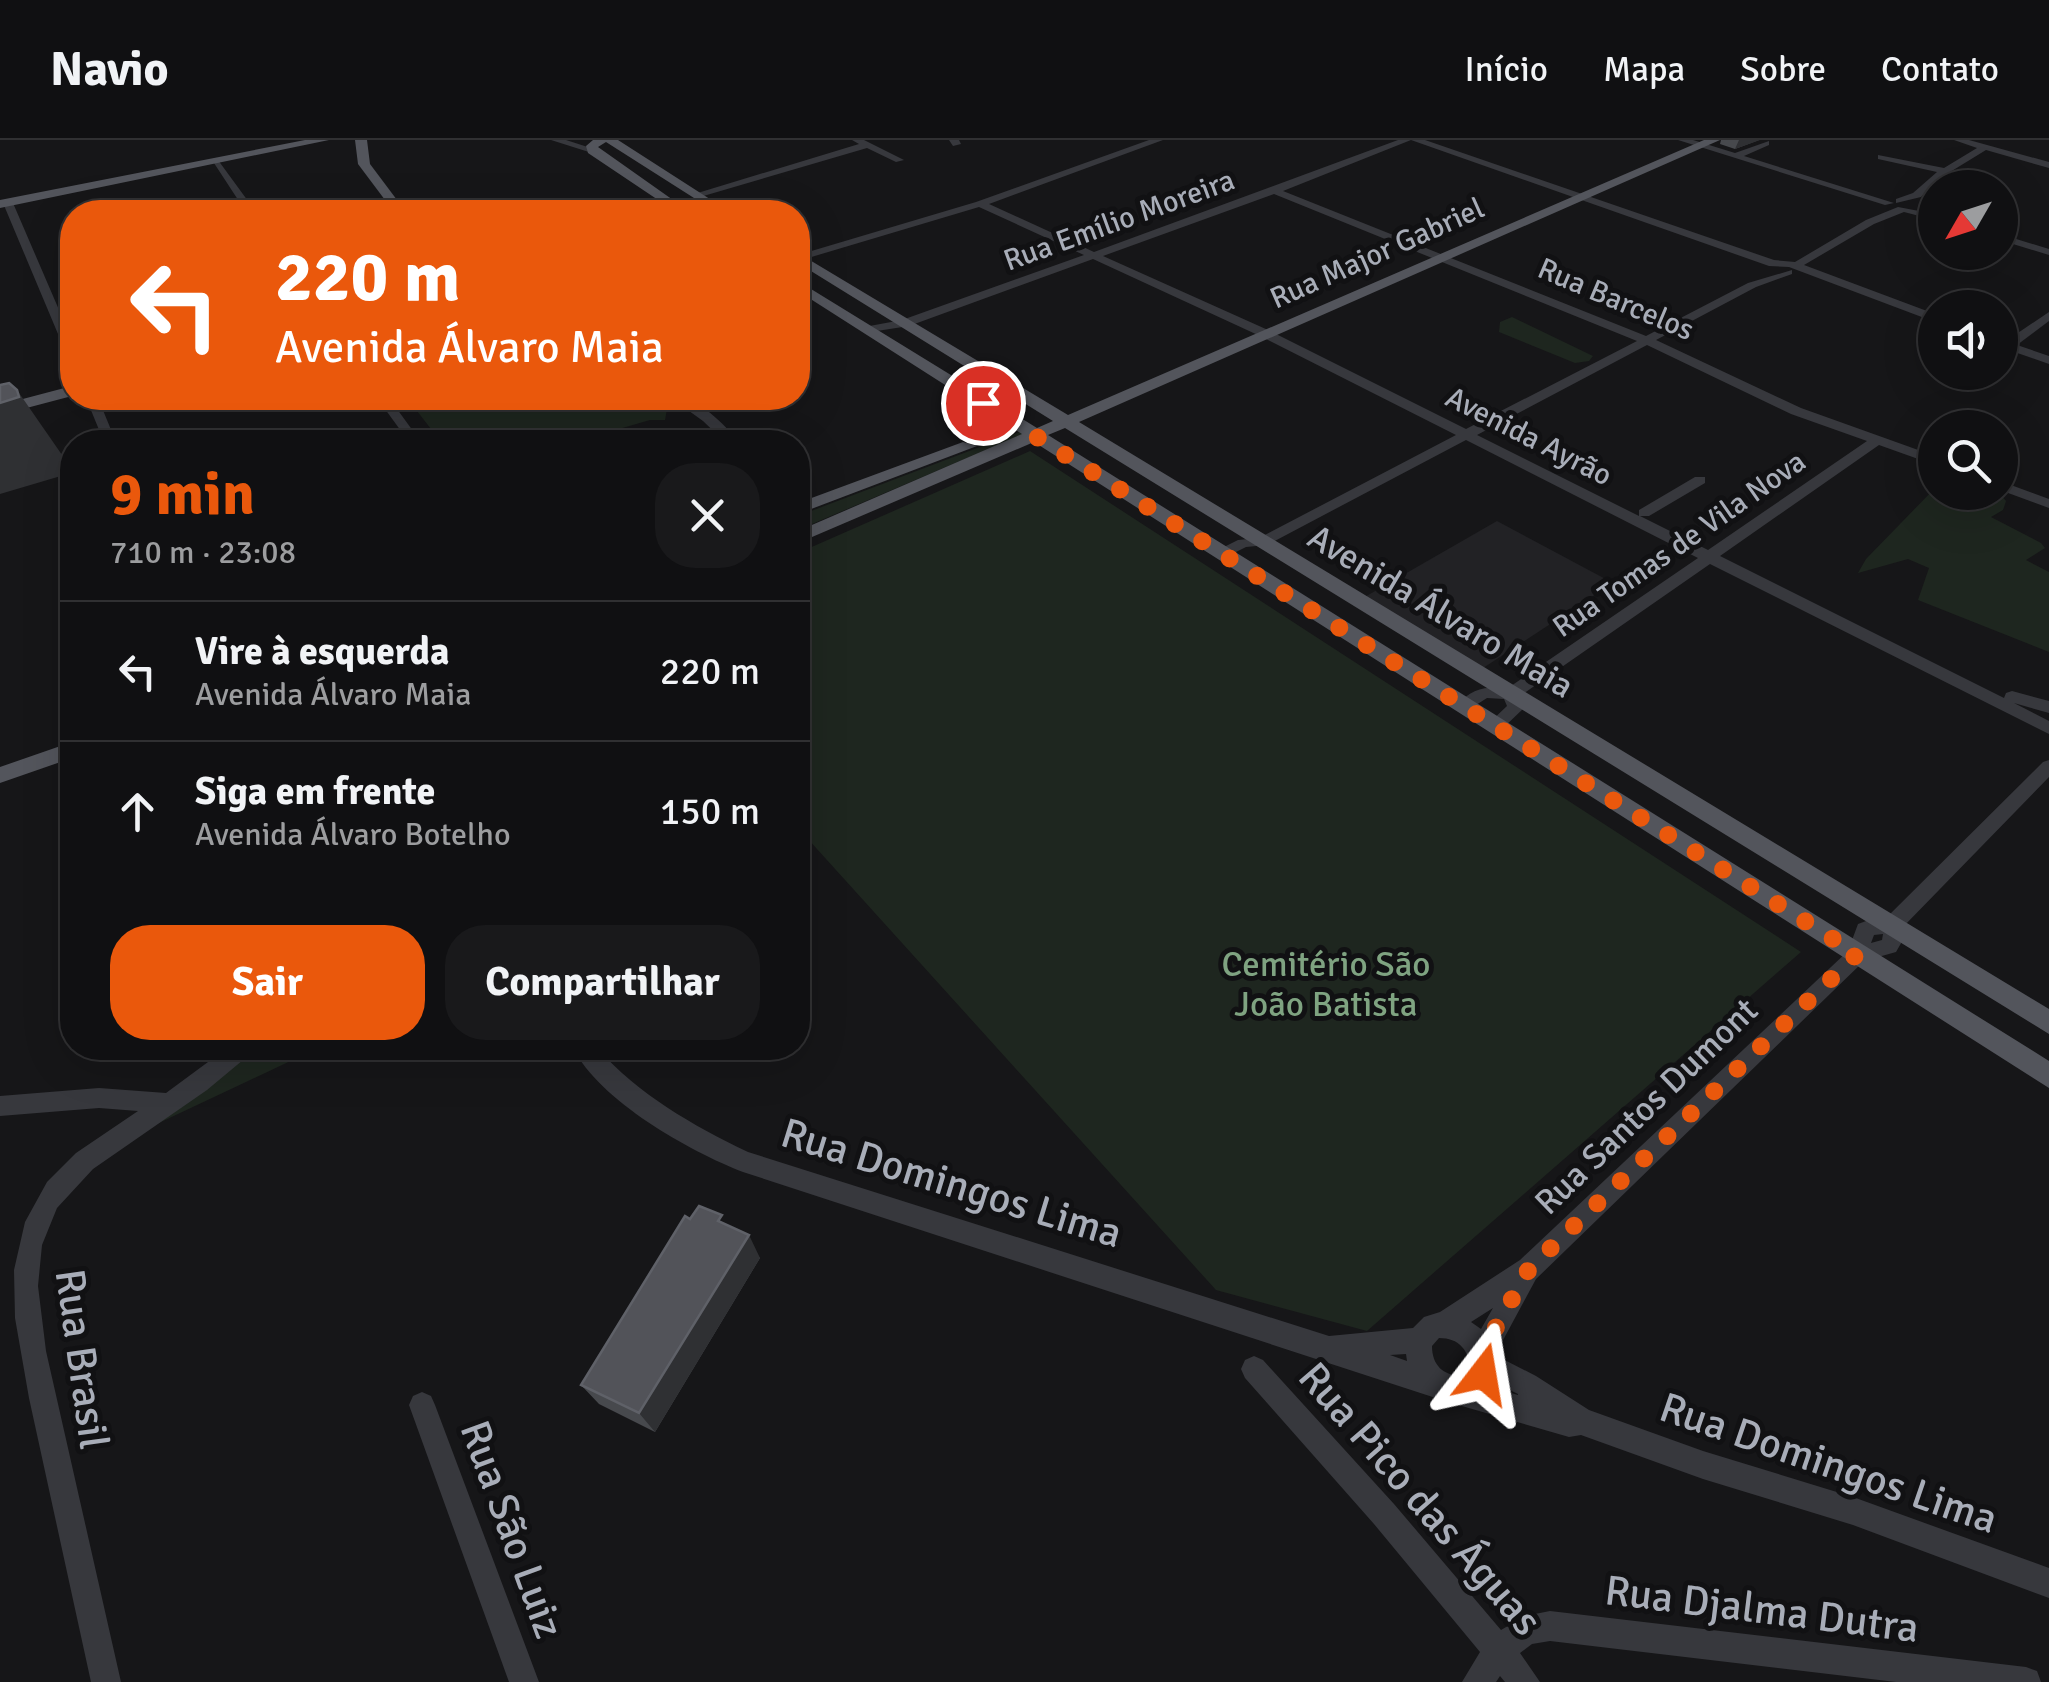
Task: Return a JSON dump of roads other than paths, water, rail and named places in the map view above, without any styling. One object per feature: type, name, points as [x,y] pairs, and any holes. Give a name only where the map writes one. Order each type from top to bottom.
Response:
[{"type":"main road","points":[[4,204],[323,140]]},
{"type":"main road","points":[[360,140],[364,164],[391,200]]},
{"type":"main road","points":[[610,140],[704,200]]},
{"type":"main road","name":"Rua Major Gabriel","points":[[1026,431],[1707,143]]},
{"type":"main road","points":[[597,145],[668,200]]},
{"type":"main road","name":"Avenida Álvaro Maia","points":[[810,265],[2049,1023]]},
{"type":"main road","name":"Avenida Álvaro Maia","points":[[810,293],[2049,1076]]},
{"type":"main road","points":[[0,410],[60,394]]},
{"type":"main road","points":[[810,505],[1026,431]]},
{"type":"main road","points":[[810,532],[1026,431]]},
{"type":"main road","points":[[0,764],[60,743]]},
{"type":"main road","points":[[0,776],[60,754]]},
{"type":"street","points":[[556,140],[597,145]]},
{"type":"street","points":[[1122,140],[1138,147]]},
{"type":"street","points":[[810,254],[985,202],[1158,140]]},
{"type":"street","name":"Rua Emílio Moreira","points":[[875,334],[1274,192],[1406,140]]},
{"type":"street","points":[[1416,140],[1918,313]]},
{"type":"street","points":[[1683,140],[1707,143],[1735,156],[1918,210]]},
{"type":"street","points":[[1959,140],[2049,165]]},
{"type":"street","points":[[696,195],[862,143],[898,160]]},
{"type":"street","points":[[1735,156],[1766,144]]},
{"type":"street","points":[[1946,170],[1990,149]]},
{"type":"street","points":[[1954,170],[1990,149]]},
{"type":"street","points":[[1881,157],[1940,170]]},
{"type":"street","points":[[215,162],[242,200]]},
{"type":"street","name":"Rua Barcelos","points":[[1274,192],[1646,340],[1768,399],[1918,455]]},
{"type":"street","points":[[1230,559],[1259,553],[1262,542],[1900,205],[1918,199]]},
{"type":"street","name":"Avenida Ayrão","points":[[985,202],[1269,331],[2049,728]]},
{"type":"street","points":[[4,204],[60,327]]},
{"type":"street","points":[[2018,241],[2049,250]]},
{"type":"street","points":[[2018,336],[2049,316]]},
{"type":"street","points":[[2028,331],[2049,335]]},
{"type":"street","points":[[2018,348],[2049,359]]},
{"type":"street","points":[[695,410],[720,430]]},
{"type":"street","name":"Avenida Ayrão","points":[[1470,433],[1644,514],[1713,554],[2049,715]]},
{"type":"street","name":"Rua Tomas de Vila Nova","points":[[1465,706],[1484,692],[1511,694],[1878,440]]},
{"type":"street","points":[[1644,514],[1700,480]]},
{"type":"street","points":[[2018,492],[2049,504]]},
{"type":"street","name":"Rua Tomas de Vila Nova","points":[[1496,725],[1516,707],[1511,694]]},
{"type":"street","points":[[2012,697],[2049,708]]},
{"type":"street","name":"Rua Santos Dumont","points":[[1444,1324],[1529,1269],[1857,954],[1890,946],[1894,938],[1890,926],[2049,766]]},
{"type":"street","name":"Rua Brasil","points":[[106,1682],[50,1441],[32,1342],[26,1272],[30,1240],[42,1210],[63,1182],[93,1154],[229,1060]]},
{"type":"street","name":"Rua Domingos Lima","points":[[595,1060],[629,1095],[656,1115],[743,1161],[1208,1307],[1447,1387],[1569,1424],[1581,1421]]},
{"type":"street","points":[[0,1106],[99,1098],[166,1103]]},
{"type":"street","name":"Rua Santos Dumont","points":[[1483,1358],[1529,1269]]},
{"type":"street","points":[[1444,1324],[1466,1332],[1483,1358],[1478,1383],[1447,1387],[1420,1362],[1419,1340],[1433,1326],[1444,1324]]},
{"type":"street","name":"Rua Domingos Lima","points":[[1323,1348],[1419,1340]]},
{"type":"street","name":"Rua Domingos Lima","points":[[1483,1358],[1581,1421],[1853,1511],[2049,1582]]},
{"type":"street","name":"Rua Pico das Águas","points":[[1254,1368],[1384,1514],[1525,1682]]},
{"type":"street","name":"Rua São Luiz","points":[[422,1406],[524,1682]]},
{"type":"street","name":"Rua Djalma Dutra","points":[[1477,1682],[1514,1634],[1530,1626],[2026,1682]]},
{"type":"park label","name":"Cemitério São João Batista","points":[[1326,984]]}]
